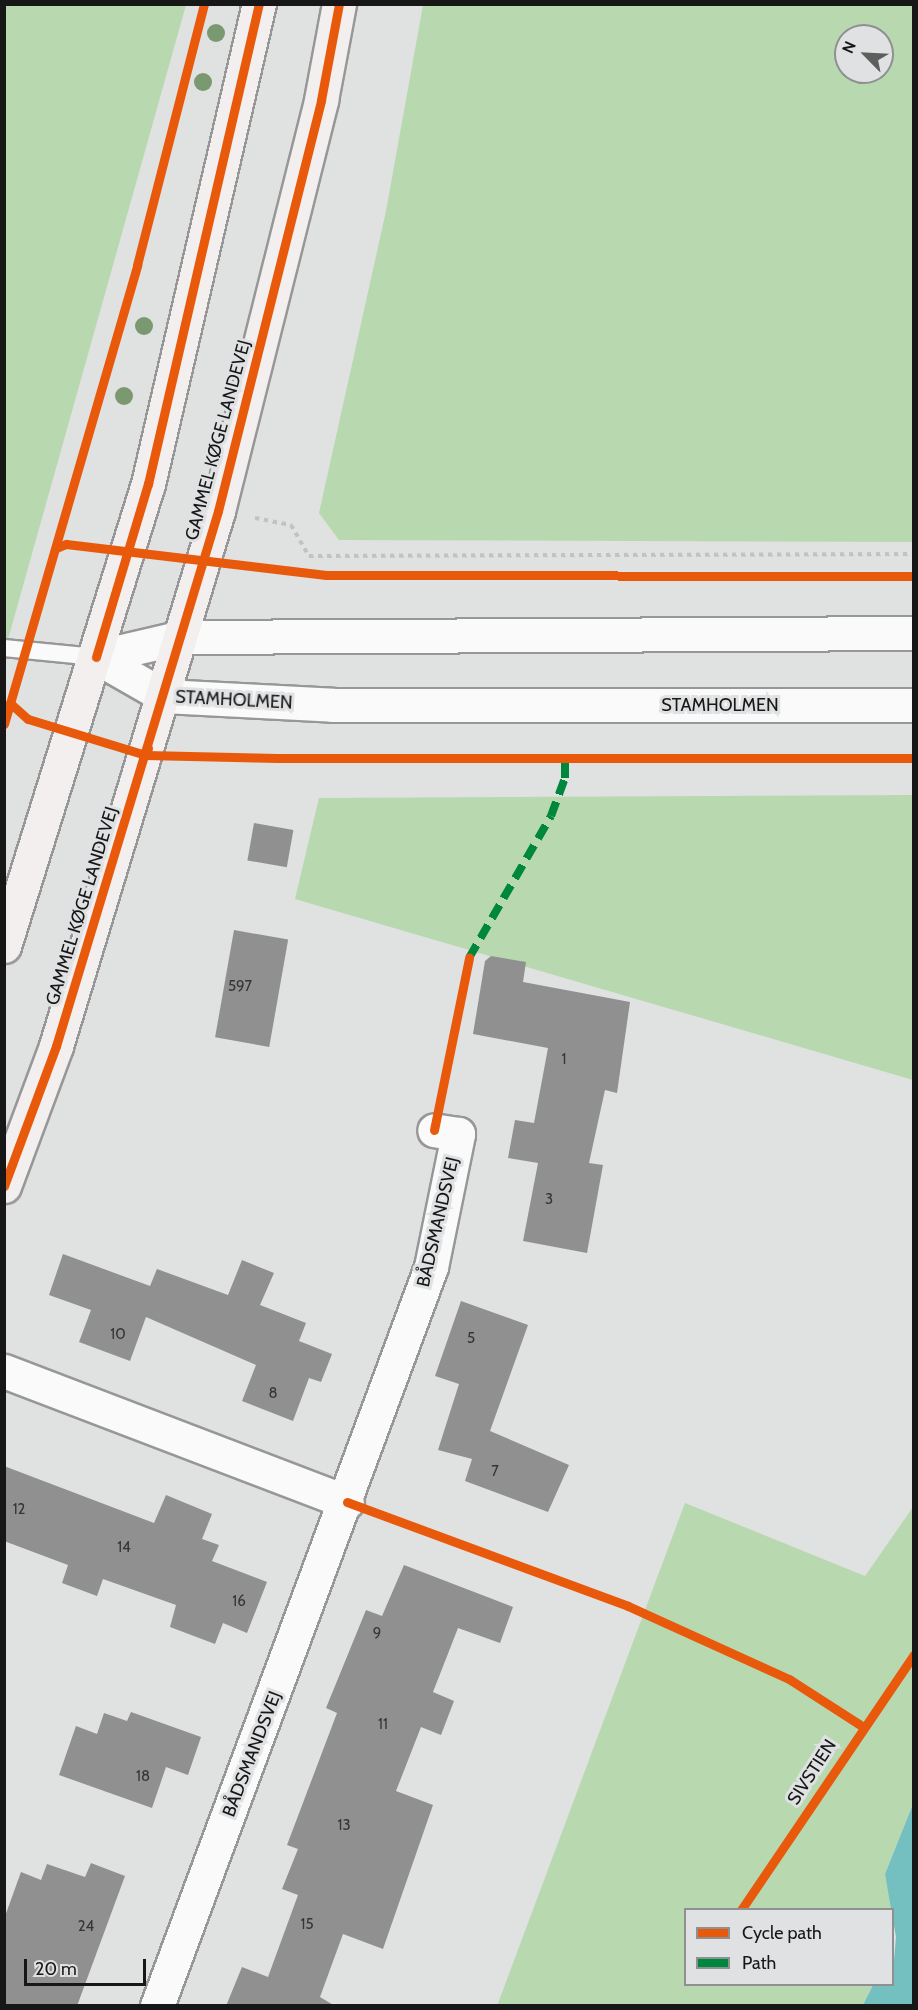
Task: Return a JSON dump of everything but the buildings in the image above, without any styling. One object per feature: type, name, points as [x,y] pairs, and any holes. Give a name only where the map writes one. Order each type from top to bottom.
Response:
[{"type":"main road","points":[[4,946],[96,657],[148,484],[258,4]]},
{"type":"main road","name":"GAMMEL KØGE LANDEVEJ","points":[[4,1186],[56,1046],[182,637],[218,511],[321,100],[339,4]]},
{"type":"street","points":[[96,657],[182,637],[914,633]]},
{"type":"street","name":"STAMHOLMEN","points":[[96,657],[164,696],[333,705],[914,705]]},
{"type":"street","name":"BÅDSMANDSVEJ","points":[[157,2006],[347,1502],[431,1267],[458,1134],[434,1130]]},
{"type":"street","points":[[4,1371],[347,1502]]},
{"type":"lane","points":[[4,648],[96,657]]},
{"type":"path","points":[[218,511],[291,525],[309,556],[914,554]]},
{"type":"path","points":[[434,1130],[469,958]]},
{"type":"green space","points":[[4,5],[186,5],[5,650],[4,650]]},
{"type":"green space","points":[[423,5],[913,5],[913,542],[339,540],[319,513],[386,211]]},
{"type":"green space","points":[[913,795],[913,1080],[295,899],[319,798]]},
{"type":"green space","points":[[685,1503],[865,1576],[913,1507],[913,1804],[885,1874],[892,1908],[684,1908],[684,1986],[872,1986],[863,2005],[497,2006]]},
{"type":"water","points":[[913,1804],[913,2005],[863,2005],[872,1986],[894,1986],[896,1937],[894,1908],[891,1908],[885,1874]]},
{"type":"marked path","points":[[469,958],[551,816],[565,778],[565,759]]},
{"type":"cycle path","points":[[4,724],[137,265],[204,4]]},
{"type":"cycle path","points":[[96,657],[148,484],[259,4]]},
{"type":"cycle path","points":[[4,1186],[56,1046],[218,511],[321,100],[339,4]]},
{"type":"cycle path","points":[[56,548],[66,544],[326,575],[914,576]]},
{"type":"cycle path","points":[[10,703],[28,719],[146,755]]},
{"type":"cycle path","points":[[148,748],[146,755],[277,758],[914,758]]},
{"type":"cycle path","points":[[434,1130],[469,958]]},
{"type":"cycle path","points":[[347,1502],[628,1606],[789,1679],[862,1726]]},
{"type":"cycle path","name":"SIVSTIEN","points":[[742,1908],[914,1654]]}]
